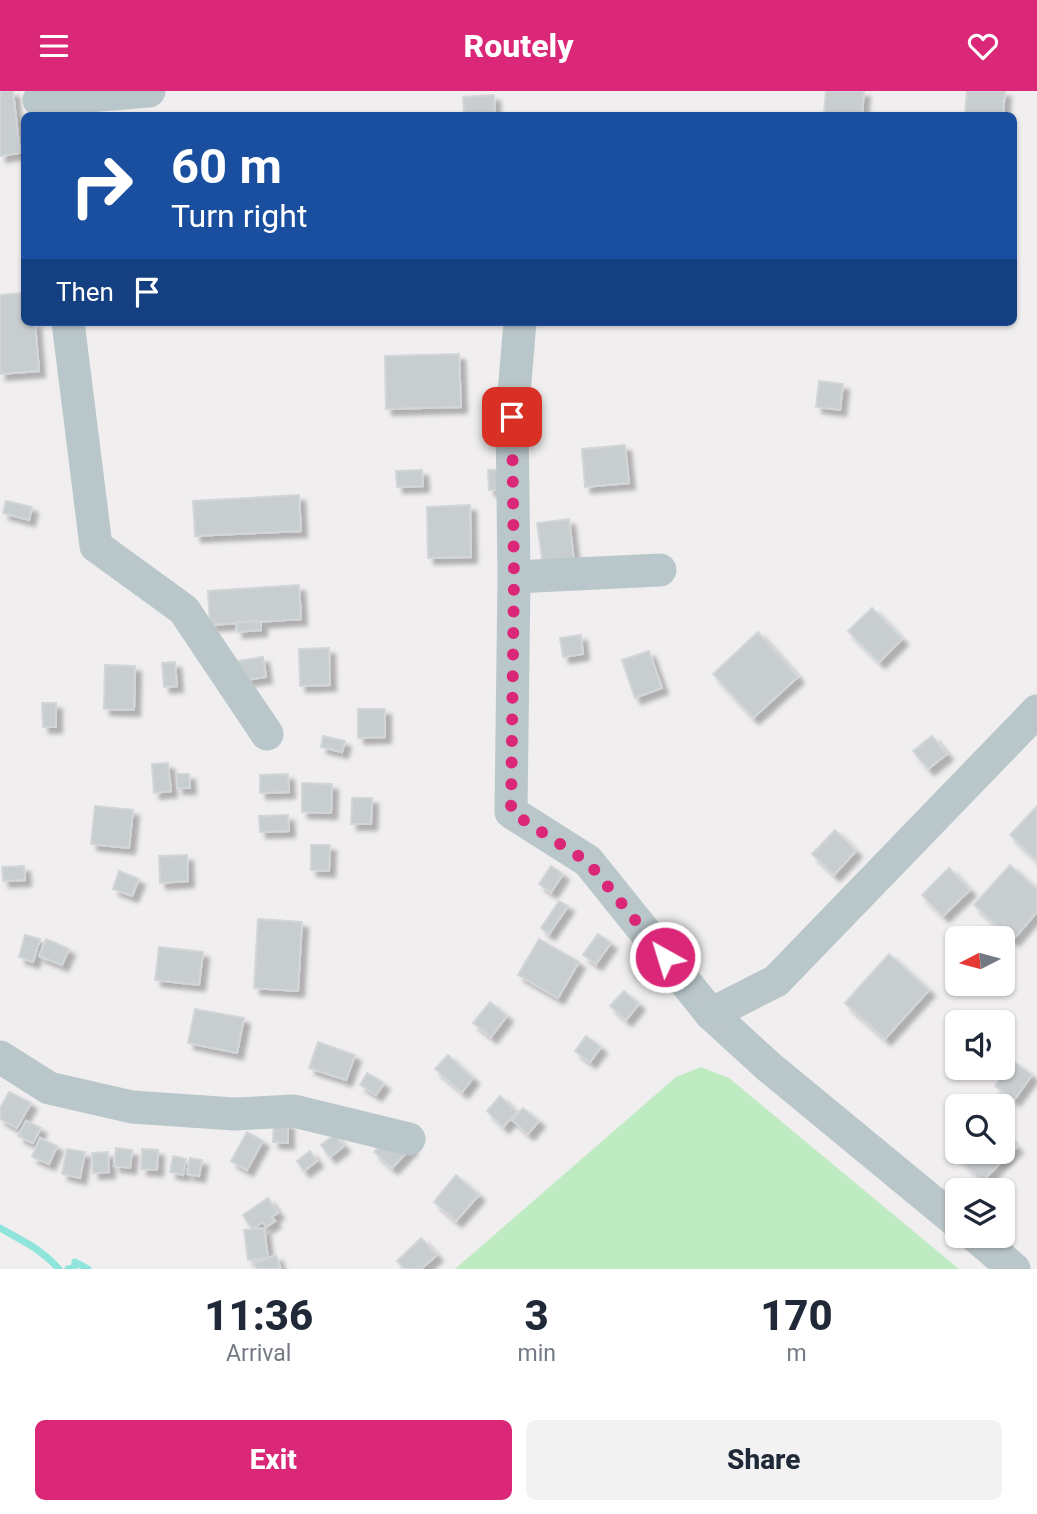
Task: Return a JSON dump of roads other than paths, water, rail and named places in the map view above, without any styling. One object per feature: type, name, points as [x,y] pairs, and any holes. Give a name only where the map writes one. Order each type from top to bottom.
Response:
[{"type":"street","points":[[40,102],[149,91]]},
{"type":"street","points":[[68,326],[96,546],[184,610],[267,734]]},
{"type":"street","points":[[520,326],[512,417],[514,577],[511,812],[588,862],[712,1014],[769,1067],[945,1212]]},
{"type":"street","points":[[514,577],[660,570]]},
{"type":"street","points":[[712,1014],[776,981],[1037,711]]},
{"type":"street","points":[[0,1057],[49,1088],[132,1107],[234,1114],[294,1111],[409,1139]]},
{"type":"street","points":[[989,1248],[1014,1269]]},
{"type":"waterway","points":[[0,1228],[38,1250],[59,1269]]},
{"type":"waterway","points":[[68,1269],[74,1268],[75,1262],[88,1269]]}]
